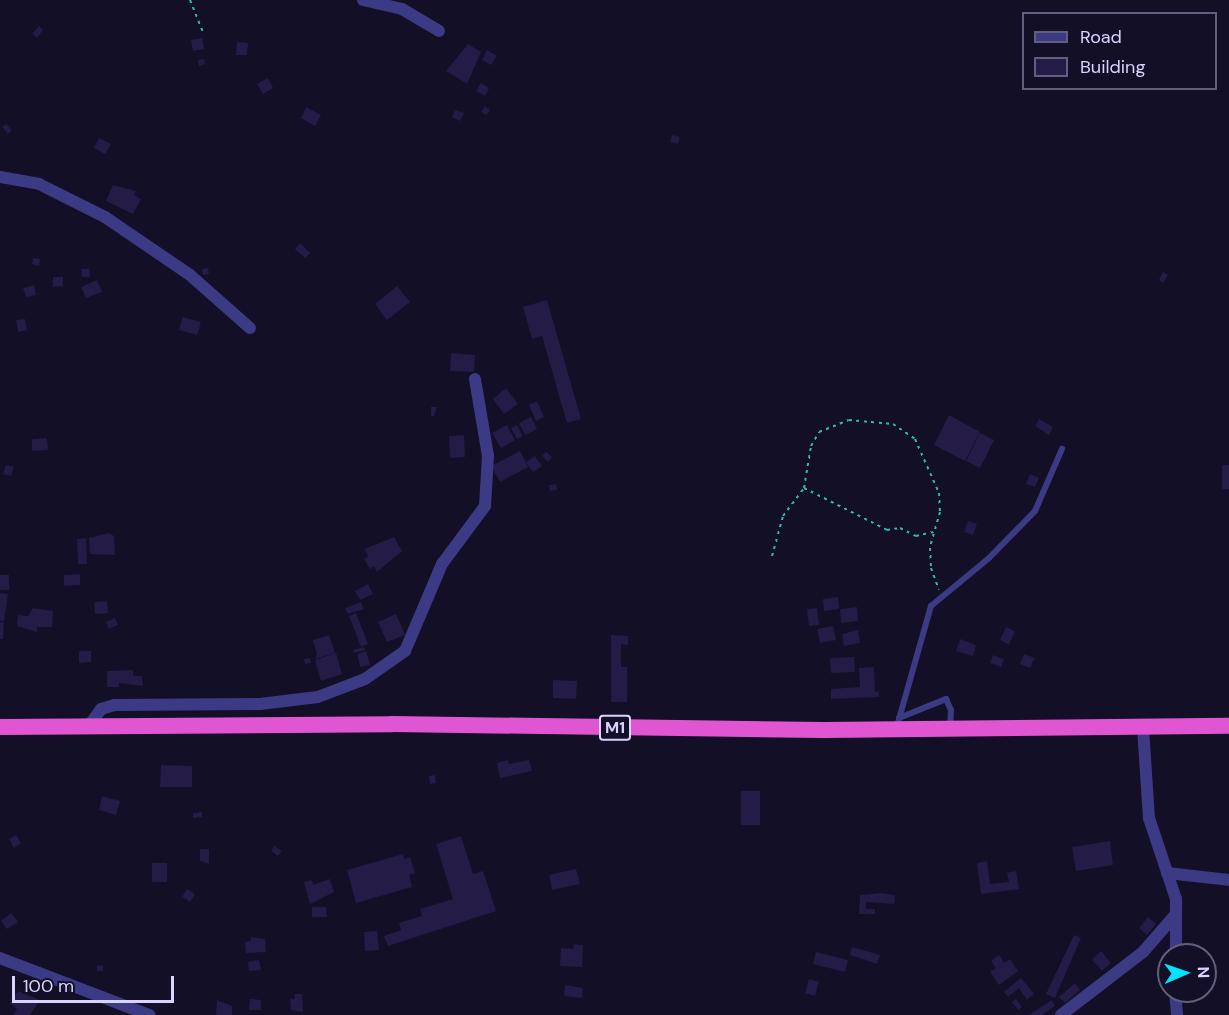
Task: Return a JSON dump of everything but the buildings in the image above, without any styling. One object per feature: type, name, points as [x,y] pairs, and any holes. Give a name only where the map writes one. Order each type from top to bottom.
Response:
[{"type":"highway","name":"M1","points":[[0,727],[897,724],[950,730],[1229,726]]},
{"type":"street","points":[[363,0],[402,9],[439,30]]},
{"type":"street","points":[[0,177],[39,184],[105,217],[190,275],[250,328]]},
{"type":"street","points":[[88,726],[101,710],[114,705],[260,704],[318,697],[365,679],[405,651],[442,564],[485,506],[488,456],[475,379]]},
{"type":"street","points":[[1143,728],[1149,818],[1174,890],[1177,913],[1176,943]]},
{"type":"street","points":[[1167,873],[1229,880]]},
{"type":"street","points":[[1061,1015],[1143,952],[1172,924],[1177,913]]},
{"type":"street","points":[[0,958],[149,1015]]},
{"type":"lane","points":[[897,724],[926,615],[941,595],[989,558],[1035,511],[1062,449]]},
{"type":"lane","points":[[897,724],[947,699],[951,710],[950,730]]},
{"type":"path","points":[[190,0],[204,34]]},
{"type":"path","points":[[772,556],[783,516],[804,488],[811,446],[819,432],[831,424],[849,420],[893,424],[915,439],[934,477],[940,512],[930,548],[931,568],[941,595]]},
{"type":"path","points":[[804,488],[887,530],[900,528],[916,536],[934,532]]}]
